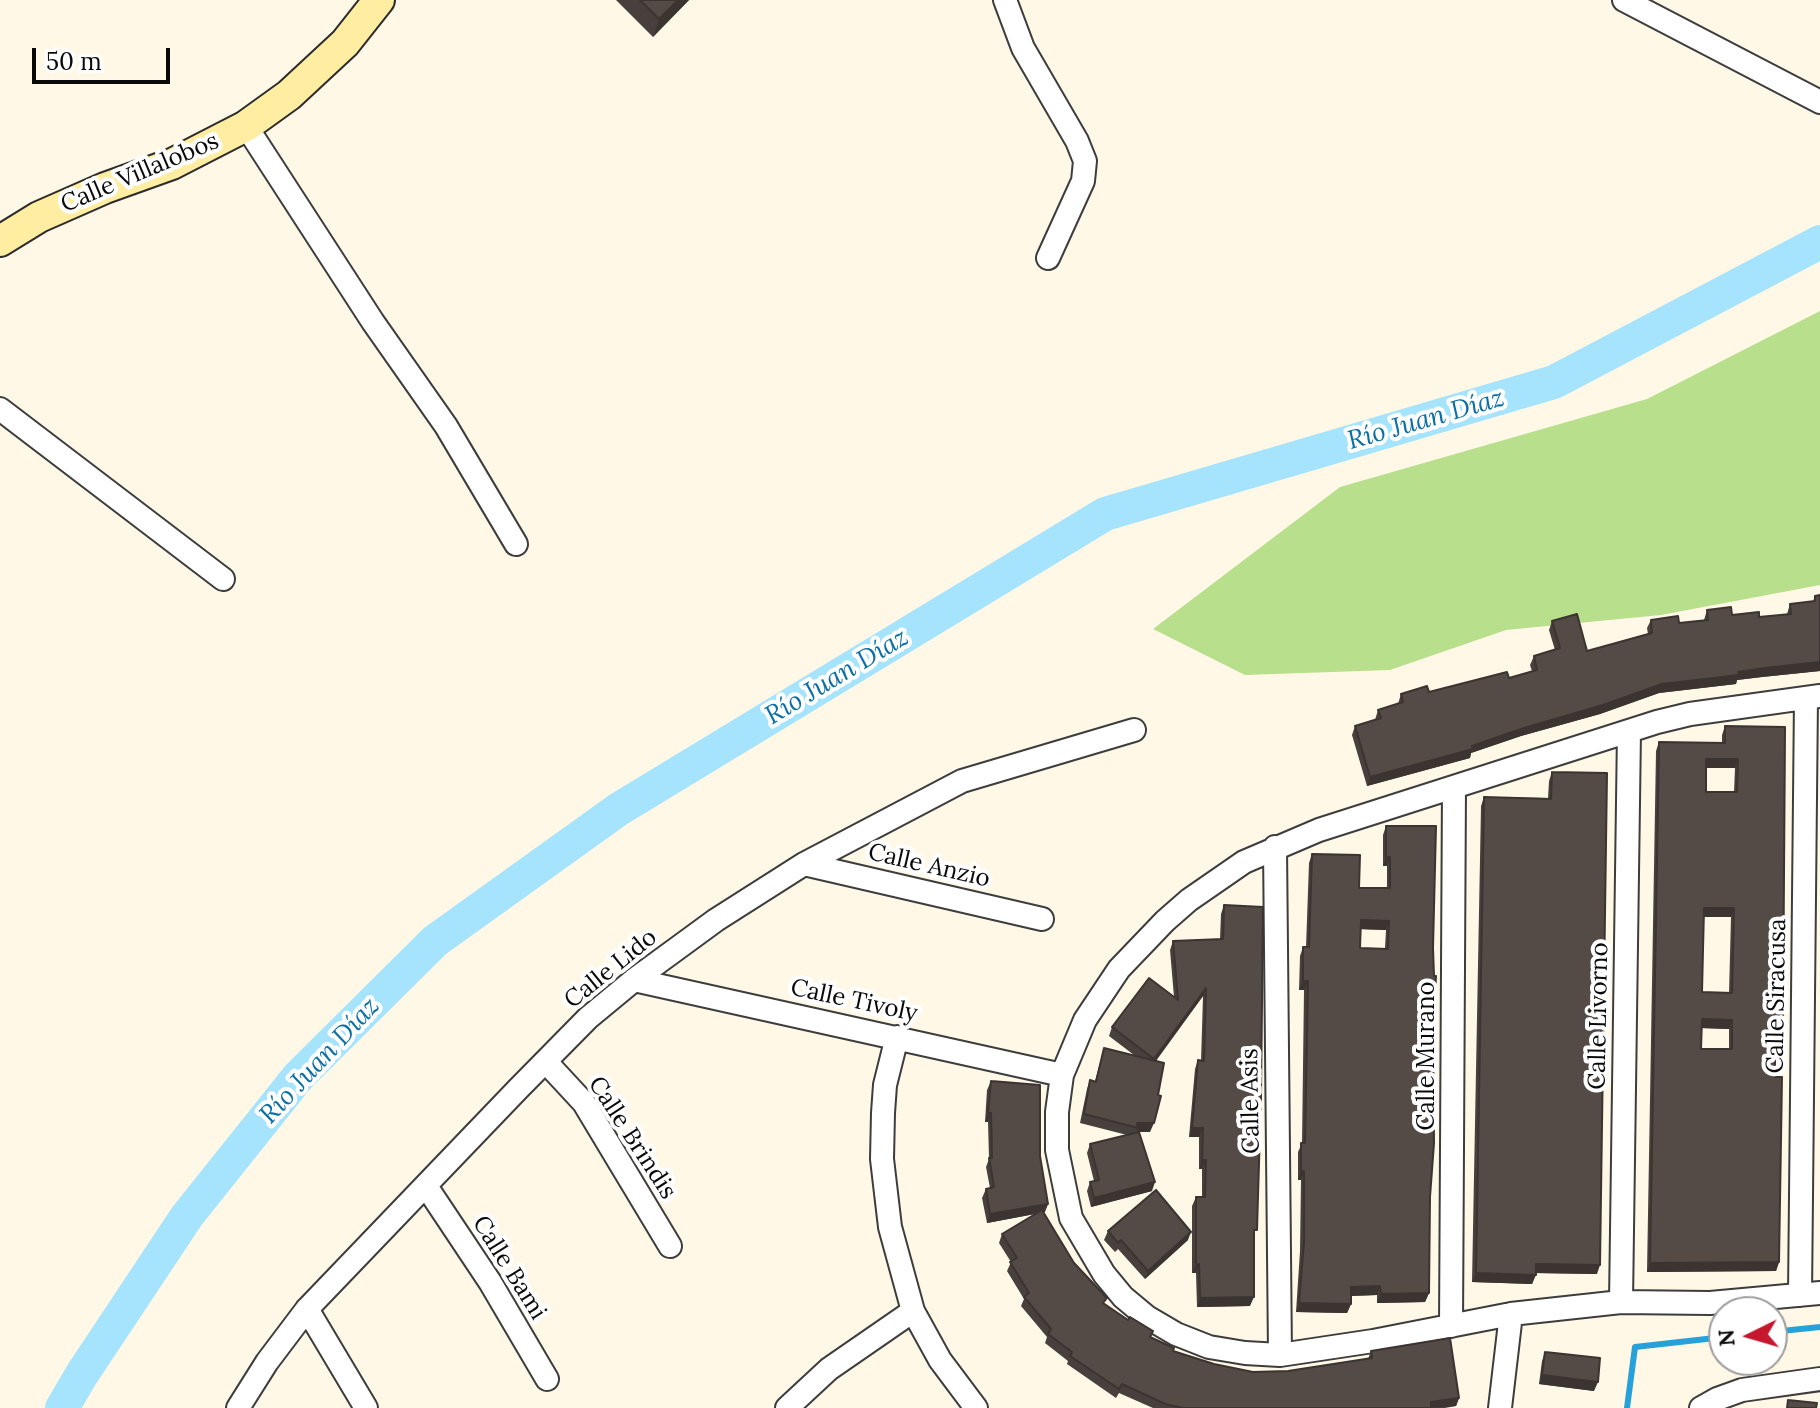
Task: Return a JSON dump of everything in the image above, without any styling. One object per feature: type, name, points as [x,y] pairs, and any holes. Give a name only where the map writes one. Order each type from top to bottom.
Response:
[{"type":"main road","name":"Calle Villalobos","points":[[0,241],[39,217],[105,188],[172,164],[246,126],[289,95],[345,43],[379,0]]},
{"type":"street","points":[[1005,0],[1023,48],[1077,141],[1085,161],[1083,181],[1048,258]]},
{"type":"street","points":[[1624,0],[1820,102]]},
{"type":"street","points":[[246,126],[373,322],[446,426],[516,544]]},
{"type":"street","points":[[0,409],[223,579]]},
{"type":"street","points":[[1810,1294],[1710,1303],[1621,1302],[1511,1314],[1373,1341],[1280,1355],[1209,1347],[1176,1334],[1147,1317],[1123,1297],[1104,1274],[1071,1218],[1057,1150],[1057,1112],[1062,1075],[1085,1020],[1119,969],[1189,900],[1244,862],[1319,830],[1629,731],[1690,714],[1813,697]]},
{"type":"street","name":"Calle Siracusa","points":[[1810,1294],[1813,697]]},
{"type":"street","name":"Calle Lido","points":[[238,1408],[267,1362],[307,1309],[588,1018],[634,980],[716,920],[804,864],[962,781],[1134,730]]},
{"type":"street","name":"Calle Livorno","points":[[1621,1302],[1629,731]]},
{"type":"street","name":"Calle Murano","points":[[1451,1326],[1454,787]]},
{"type":"street","name":"Calle Asis","points":[[1275,847],[1280,1355]]},
{"type":"street","name":"Calle Anzio","points":[[804,864],[1042,919]]},
{"type":"street","name":"Calle Tivoly","points":[[634,980],[1062,1075]]},
{"type":"street","points":[[897,1037],[885,1085],[882,1159],[890,1227],[913,1311],[940,1360],[976,1408]]},
{"type":"street","name":"Calle Brindis","points":[[546,1062],[584,1103],[670,1246]]},
{"type":"street","name":"Calle Bami","points":[[426,1186],[490,1282],[547,1379]]},
{"type":"street","points":[[307,1309],[366,1408]]},
{"type":"street","points":[[787,1408],[829,1369],[913,1311]]},
{"type":"street","points":[[1500,1408],[1511,1314]]},
{"type":"street","points":[[1709,1403],[1742,1390],[1820,1379]]},
{"type":"green space","points":[[1820,311],[1820,585],[1661,615],[1506,630],[1390,670],[1245,675],[1153,629],[1340,487],[1647,399]]},
{"type":"building","points":[[640,0],[678,0],[659,19]]},
{"type":"building","points":[[1820,595],[1820,662],[1662,684],[1524,728],[1472,746],[1473,749],[1370,777],[1355,726],[1381,718],[1378,710],[1403,702],[1401,694],[1427,686],[1429,692],[1507,672],[1509,678],[1537,670],[1534,656],[1560,648],[1552,621],[1577,614],[1587,651],[1652,633],[1651,620],[1678,616],[1679,623],[1708,620],[1707,610],[1731,607],[1732,615],[1759,612],[1759,617],[1791,614],[1790,604],[1815,601],[1815,596]]},
{"type":"building","points":[[1725,726],[1785,727],[1783,1020],[1781,1045],[1775,1045],[1775,1077],[1782,1077],[1779,1262],[1650,1263],[1659,742],[1725,743]],"holes":[[[1706,759],[1738,759],[1737,792],[1706,792]],[[1704,908],[1734,908],[1732,993],[1702,992]],[[1702,1019],[1732,1020],[1732,1049],[1701,1049]]]},
{"type":"building","points":[[1552,772],[1607,773],[1600,1265],[1536,1264],[1536,1275],[1476,1273],[1484,797],[1551,799]]},
{"type":"building","points":[[1386,826],[1436,826],[1434,1143],[1429,1293],[1381,1294],[1380,1286],[1351,1287],[1351,1304],[1299,1303],[1304,1242],[1301,1143],[1305,1143],[1308,981],[1303,981],[1303,947],[1309,947],[1312,854],[1360,855],[1359,888],[1390,888],[1390,857],[1386,857]],"holes":[[[1361,920],[1389,921],[1388,949],[1360,948]]]},
{"type":"building","points":[[1224,905],[1263,907],[1254,1297],[1200,1298],[1199,1264],[1196,1265],[1196,1197],[1205,1197],[1206,1160],[1202,1160],[1203,1128],[1192,1128],[1198,1060],[1204,1061],[1206,988],[1154,1059],[1112,1027],[1149,978],[1178,1000],[1173,941],[1223,939]]},
{"type":"building","points":[[1104,1048],[1164,1063],[1158,1095],[1161,1096],[1154,1123],[1137,1123],[1138,1128],[1084,1114],[1090,1080],[1096,1082]]},
{"type":"building","points":[[991,1081],[1040,1085],[1040,1156],[1048,1204],[990,1214],[986,1189],[994,1187],[989,1158],[992,1158],[991,1113],[988,1113]]},
{"type":"building","points":[[1139,1132],[1155,1182],[1094,1198],[1090,1182],[1099,1180],[1090,1144]]},
{"type":"building","points":[[1156,1190],[1191,1232],[1148,1271],[1121,1240],[1118,1243],[1108,1231]]},
{"type":"building","points":[[1042,1210],[1074,1263],[1107,1298],[1103,1303],[1128,1320],[1130,1317],[1153,1331],[1150,1337],[1174,1348],[1173,1351],[1253,1372],[1288,1371],[1372,1358],[1371,1351],[1450,1338],[1459,1398],[1431,1402],[1431,1408],[1183,1408],[1165,1404],[1122,1384],[1119,1389],[1070,1356],[1072,1352],[1048,1334],[1051,1329],[1024,1297],[1029,1293],[1010,1262],[1017,1258],[1002,1234]]},
{"type":"building","points":[[1545,1352],[1600,1358],[1598,1382],[1542,1375]]},
{"type":"building","points":[[1788,1400],[1817,1403],[1816,1408],[1787,1408]]},
{"type":"waterway","name":"Río Juan Díaz","points":[[62,1408],[187,1216],[298,1077],[435,941],[619,809],[1105,514],[1554,382],[1820,242]]},
{"type":"waterway","points":[[1788,1330],[1820,1327]]},
{"type":"waterway","points":[[1627,1408],[1635,1347],[1708,1339]]}]
